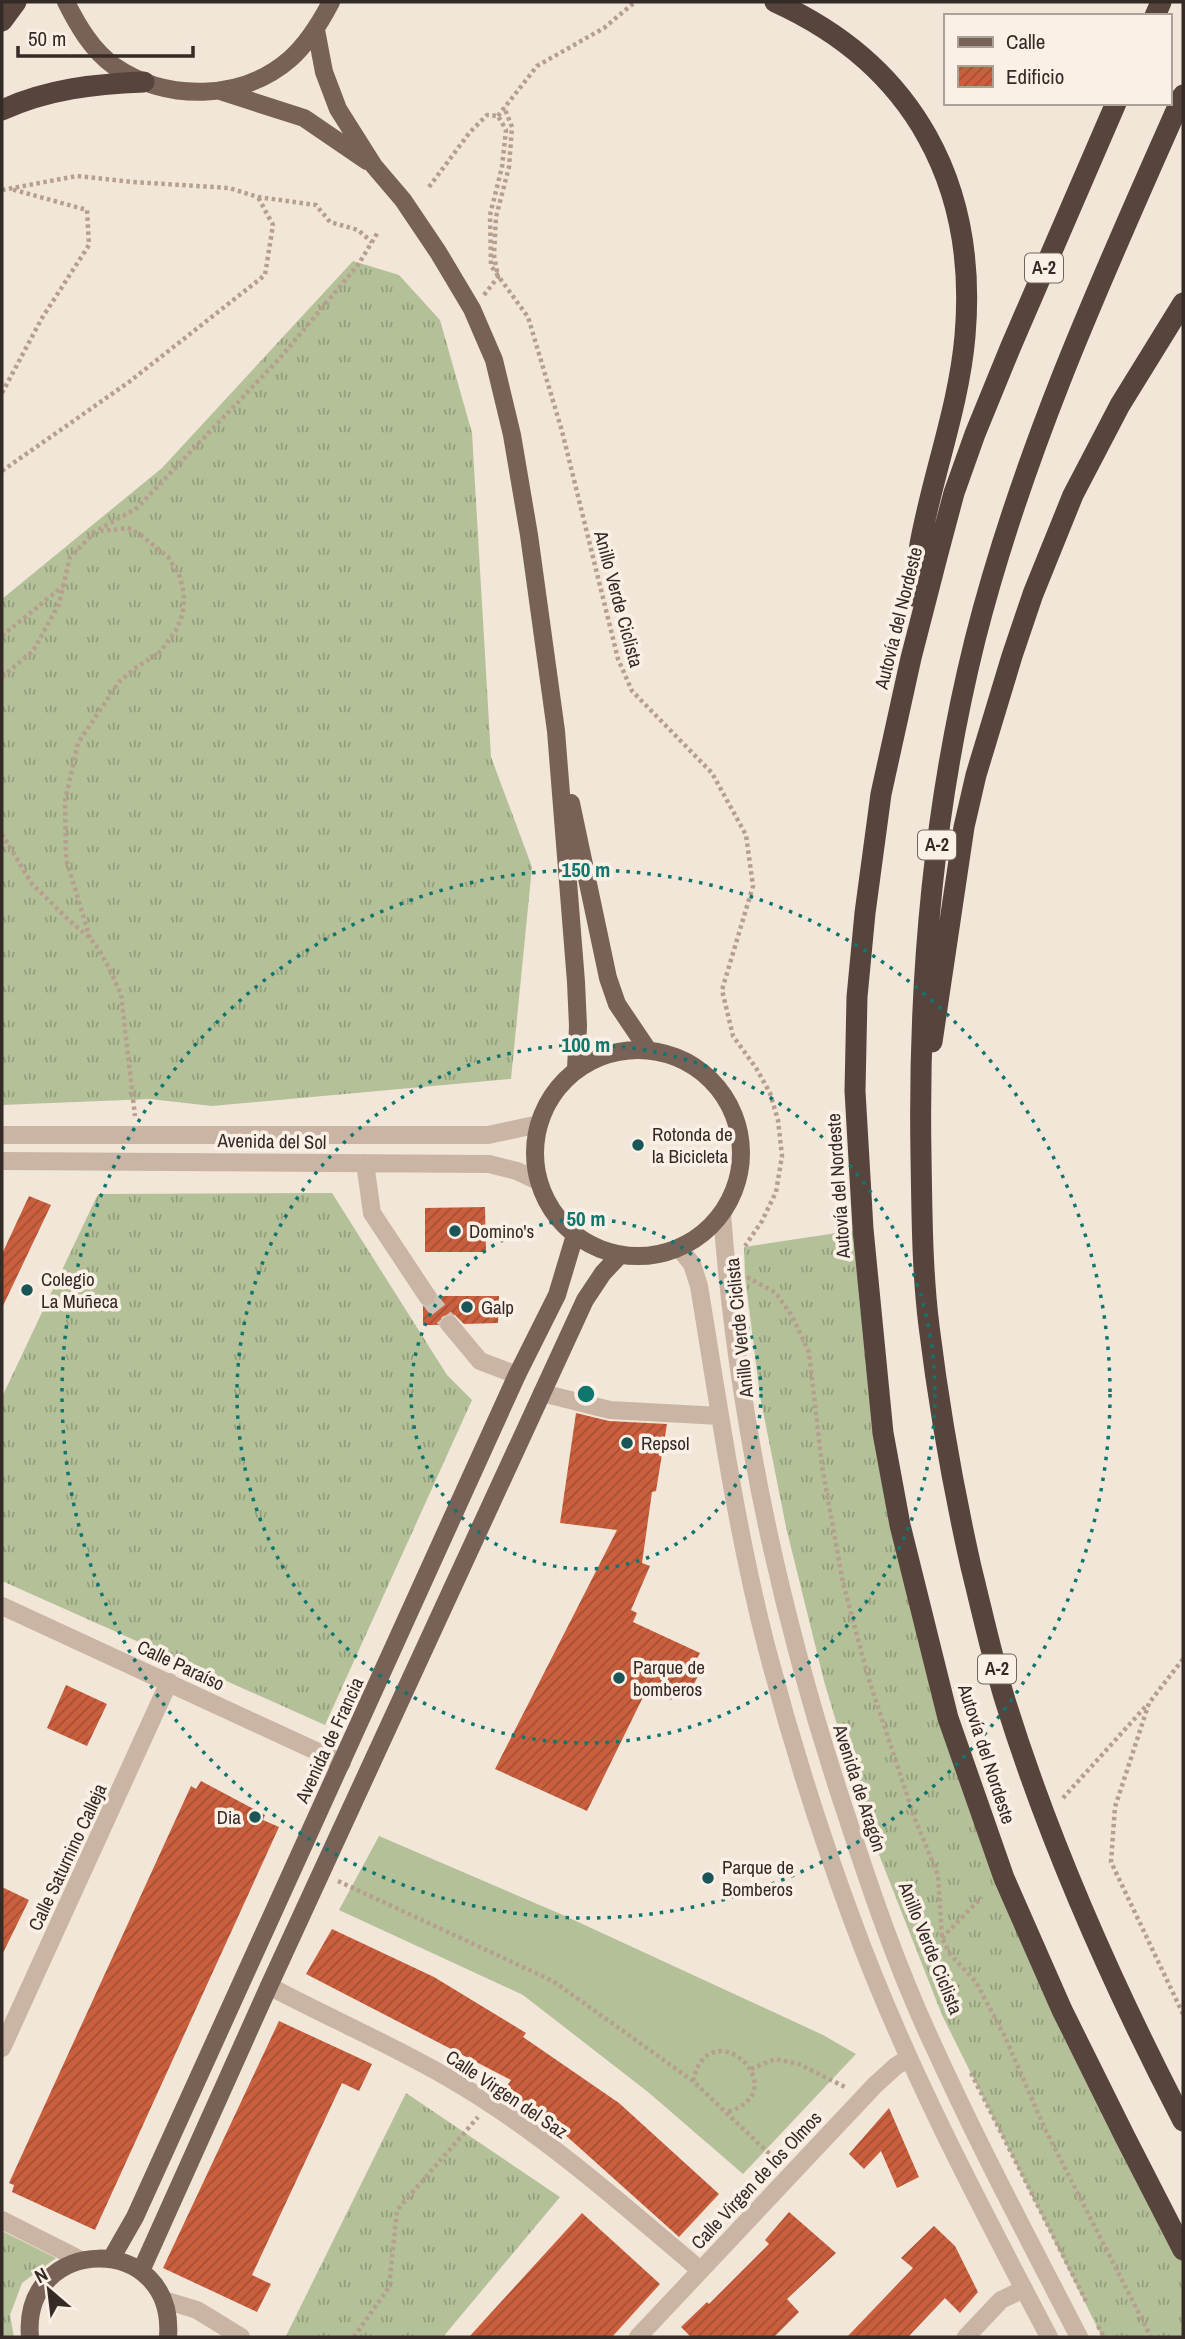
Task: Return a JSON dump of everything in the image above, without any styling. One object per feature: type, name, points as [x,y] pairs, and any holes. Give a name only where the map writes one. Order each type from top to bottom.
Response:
[{"type":"highway","points":[[2,21],[16,2]]},
{"type":"highway","points":[[775,2],[806,16],[839,37],[871,64],[924,128],[942,165],[955,204],[965,251],[965,338],[951,413],[921,541],[911,657]]},
{"type":"highway","points":[[2,110],[47,93],[92,85],[144,82]]},
{"type":"highway","name":"Autovía del Nordeste","points":[[1183,95],[1105,270],[1033,447],[975,641],[950,762],[932,884],[925,952],[920,1114],[922,1222],[928,1321],[959,1513],[986,1627],[1005,1699],[1031,1777],[1062,1856],[1118,1986],[1183,2121]]},
{"type":"highway","name":"Autovía del Nordeste","points":[[1115,105],[1011,346],[954,493],[911,657],[881,794],[864,913],[856,997],[855,1091],[860,1188],[883,1433],[900,1525],[948,1718],[1004,1878],[1062,2010],[1183,2250]]},
{"type":"highway","points":[[920,1114],[944,973],[964,827],[976,775],[1012,656],[1033,594],[1073,495],[1120,405],[1183,303]]},
{"type":"main road","points":[[66,2],[81,32],[113,65],[144,82],[187,92],[220,91],[257,80],[290,59],[316,30],[331,2]]},
{"type":"main road","points":[[316,30],[324,72],[338,109],[374,166],[403,200],[438,253],[472,309],[494,360],[512,435],[529,536],[555,731],[576,993],[576,1070]]},
{"type":"main road","points":[[220,91],[304,118],[374,166]]},
{"type":"main road","points":[[555,731],[608,978],[617,1004],[648,1050]]},
{"type":"main road","points":[[648,1050],[683,1059],[712,1080],[733,1110],[742,1145],[738,1180],[723,1213],[704,1233],[679,1248],[650,1256],[620,1255],[596,1248],[575,1235],[559,1220],[547,1201],[538,1181],[535,1153],[538,1124],[560,1085],[576,1070],[594,1059],[614,1052],[648,1050]]},
{"type":"main road","name":"Avenida de Francia","points":[[111,2259],[135,2217],[517,1375],[557,1295],[575,1235]]},
{"type":"main road","points":[[141,2271],[269,1986],[585,1300],[603,1273],[620,1255]]},
{"type":"main road","points":[[30,2337],[30,2312],[43,2285],[54,2274],[80,2260],[95,2258],[126,2263],[141,2271],[154,2284],[168,2316],[168,2337]]},
{"type":"street","name":"Avenida del Sol","points":[[2,1135],[488,1135],[538,1124]]},
{"type":"street","name":"Avenida del Sol","points":[[2,1161],[489,1164],[517,1171],[538,1181]]},
{"type":"street","points":[[365,1163],[372,1213],[427,1296]]},
{"type":"street","name":"Avenida de Aragón","points":[[723,1213],[725,1252],[743,1391],[767,1530],[793,1639],[826,1754],[878,1912],[934,2047],[1079,2337]]},
{"type":"street","points":[[679,1248],[692,1264],[699,1286],[741,1535],[761,1623],[799,1762],[853,1922],[909,2058],[962,2171],[1049,2337]]},
{"type":"street","points":[[450,1325],[481,1361],[517,1375]]},
{"type":"street","points":[[542,1393],[610,1410],[720,1416]]},
{"type":"street","name":"Calle Paraíso","points":[[2,1606],[342,1763]]},
{"type":"street","name":"Calle Saturnino Calleja","points":[[2,2048],[169,1682]]},
{"type":"street","name":"Calle Virgen del Saz","points":[[269,1986],[401,2051],[489,2103],[584,2171],[700,2270]]},
{"type":"street","name":"Calle Virgen de los Olmos","points":[[638,2337],[863,2097],[896,2066],[909,2058]]},
{"type":"street","points":[[2,2220],[80,2260]]},
{"type":"street","points":[[966,2337],[1001,2301],[1024,2288]]},
{"type":"street","points":[[163,2300],[197,2309],[241,2337]]},
{"type":"path","points":[[429,187],[470,132],[487,115],[498,116],[537,66],[604,28],[635,2]]},
{"type":"path","points":[[472,309],[498,277],[494,255],[496,217],[509,167],[512,127],[504,107]]},
{"type":"path","name":"Anillo Verde Ciclista","points":[[498,116],[506,130],[502,167],[490,215],[491,266],[528,317],[562,431],[618,659],[632,691],[712,773],[746,835],[753,887],[722,990],[733,1036],[770,1093],[778,1120],[782,1156],[776,1192],[762,1221],[744,1247],[744,1256]]},
{"type":"path","points":[[2,190],[77,176],[229,188],[258,197],[316,205],[330,222],[358,230],[373,242]]},
{"type":"path","points":[[2,393],[41,318],[89,245],[87,210],[9,188]]},
{"type":"path","points":[[2,471],[130,382],[265,275],[273,225],[258,197]]},
{"type":"path","points":[[2,677],[33,651],[60,604],[70,557],[96,531],[137,508],[280,358],[358,265],[378,232]]},
{"type":"path","points":[[90,938],[66,859],[65,801],[78,743],[119,682],[160,652],[183,613],[184,594],[180,577],[169,557],[141,535],[128,528],[96,531]]},
{"type":"path","points":[[2,636],[64,585]]},
{"type":"path","points":[[2,834],[32,884],[90,938],[100,951],[121,994],[137,1134]]},
{"type":"path","name":"Anillo Verde Ciclista","points":[[745,1266],[747,1289]]},
{"type":"path","points":[[745,1276],[776,1293],[792,1316],[809,1352],[822,1466],[843,1583],[869,1680],[915,1819],[938,1875],[942,1938],[950,1954],[976,1982],[982,1993],[1005,2037],[1044,2127],[1151,2337]]},
{"type":"path","points":[[1063,1798],[1149,1703],[1183,1659]]},
{"type":"path","points":[[1149,1703],[1115,1807],[1111,1862],[1183,2014]]},
{"type":"path","points":[[321,1873],[553,1981],[693,2081],[791,2174]]},
{"type":"path","points":[[942,1938],[982,1897]]},
{"type":"path","points":[[693,2081],[695,2071],[708,2056],[728,2052],[745,2060],[751,2068],[754,2087],[750,2096],[736,2109],[727,2112]]},
{"type":"path","points":[[751,2068],[775,2059],[799,2064],[863,2097]]},
{"type":"path","points":[[967,2065],[1092,2312]]},
{"type":"path","points":[[354,2337],[388,2287],[397,2210],[489,2103]]},
{"type":"path","points":[[1098,2325],[1104,2337]]},
{"type":"green space","points":[[353,261],[399,275],[440,320],[472,433],[491,757],[532,867],[511,1079],[212,1106],[150,1099],[2,1105],[2,599],[162,468]]},
{"type":"green space","points":[[332,1193],[447,1375],[472,1400],[325,1725],[2,1581],[2,1397],[98,1194]]},
{"type":"green space","points":[[863,1229],[900,1525],[1004,1878],[1183,2250],[1183,2337],[1102,2337],[942,2015],[865,1819],[824,1681],[786,1527],[760,1396],[745,1276],[744,1247]]},
{"type":"green space","points":[[379,1836],[563,1915],[823,2035],[856,2054],[743,2174],[648,2092],[523,1995],[339,1910]]},
{"type":"green space","points":[[406,2093],[560,2197],[443,2337],[288,2337],[286,2336]]},
{"type":"green space","points":[[2,2231],[56,2258],[22,2283],[10,2315],[14,2337],[2,2336]]},
{"type":"building","points":[[29,1196],[51,1205],[2,1308],[2,1254]]},
{"type":"building","points":[[485,1207],[486,1252],[425,1252],[425,1208]]},
{"type":"building","points":[[438,1296],[499,1296],[498,1323],[464,1324],[455,1315],[449,1314],[442,1317],[439,1325],[423,1325],[423,1306],[434,1305]]},
{"type":"building","name":"Parque de bomberos","points":[[576,1413],[609,1421],[667,1424],[656,1491],[652,1492],[642,1563],[650,1566],[631,1610],[637,1613],[633,1622],[700,1653],[692,1668],[700,1672],[691,1690],[679,1684],[671,1700],[647,1689],[587,1811],[495,1769],[617,1530],[560,1523]]},
{"type":"building","points":[[66,1685],[107,1704],[87,1746],[47,1728]]},
{"type":"building","points":[[201,1781],[265,1815],[263,1820],[279,1827],[95,2230],[12,2192],[14,2185],[9,2183],[191,1786],[196,1789]]},
{"type":"building","points":[[2,1887],[29,1900],[2,1955]]},
{"type":"building","points":[[332,1929],[434,1977],[526,2033],[523,2037],[619,2103],[719,2194],[679,2237],[563,2133],[504,2090],[511,2080],[306,1974]]},
{"type":"building","points":[[279,2021],[372,2064],[359,2091],[342,2083],[252,2275],[271,2284],[257,2312],[163,2268]]},
{"type":"building","points":[[889,2108],[919,2177],[897,2188],[881,2151],[864,2169],[849,2154]]},
{"type":"building","points":[[789,2212],[836,2253],[787,2299],[799,2312],[774,2337],[691,2337],[681,2327],[707,2302],[709,2304],[769,2244],[765,2240]]},
{"type":"building","points":[[582,2213],[660,2284],[612,2337],[469,2337]]},
{"type":"building","points":[[934,2226],[955,2246],[978,2292],[960,2313],[945,2298],[908,2337],[847,2337],[913,2268],[901,2258]]},
{"type":"tunnel","points":[[427,1296],[450,1325]]},
{"type":"place","name":"Rotonda de la Bicicleta","points":[[638,1145]]},
{"type":"place","name":"Domino's","points":[[455,1231]]},
{"type":"place","name":"Colegio La Muñeca","points":[[27,1290]]},
{"type":"place","name":"Galp","points":[[467,1307]]},
{"type":"place","name":"Repsol","points":[[627,1443]]},
{"type":"place","name":"Parque de bomberos","points":[[619,1678]]},
{"type":"place","name":"Dia","points":[[255,1817]]},
{"type":"place","name":"Parque de Bomberos","points":[[708,1878]]}]
